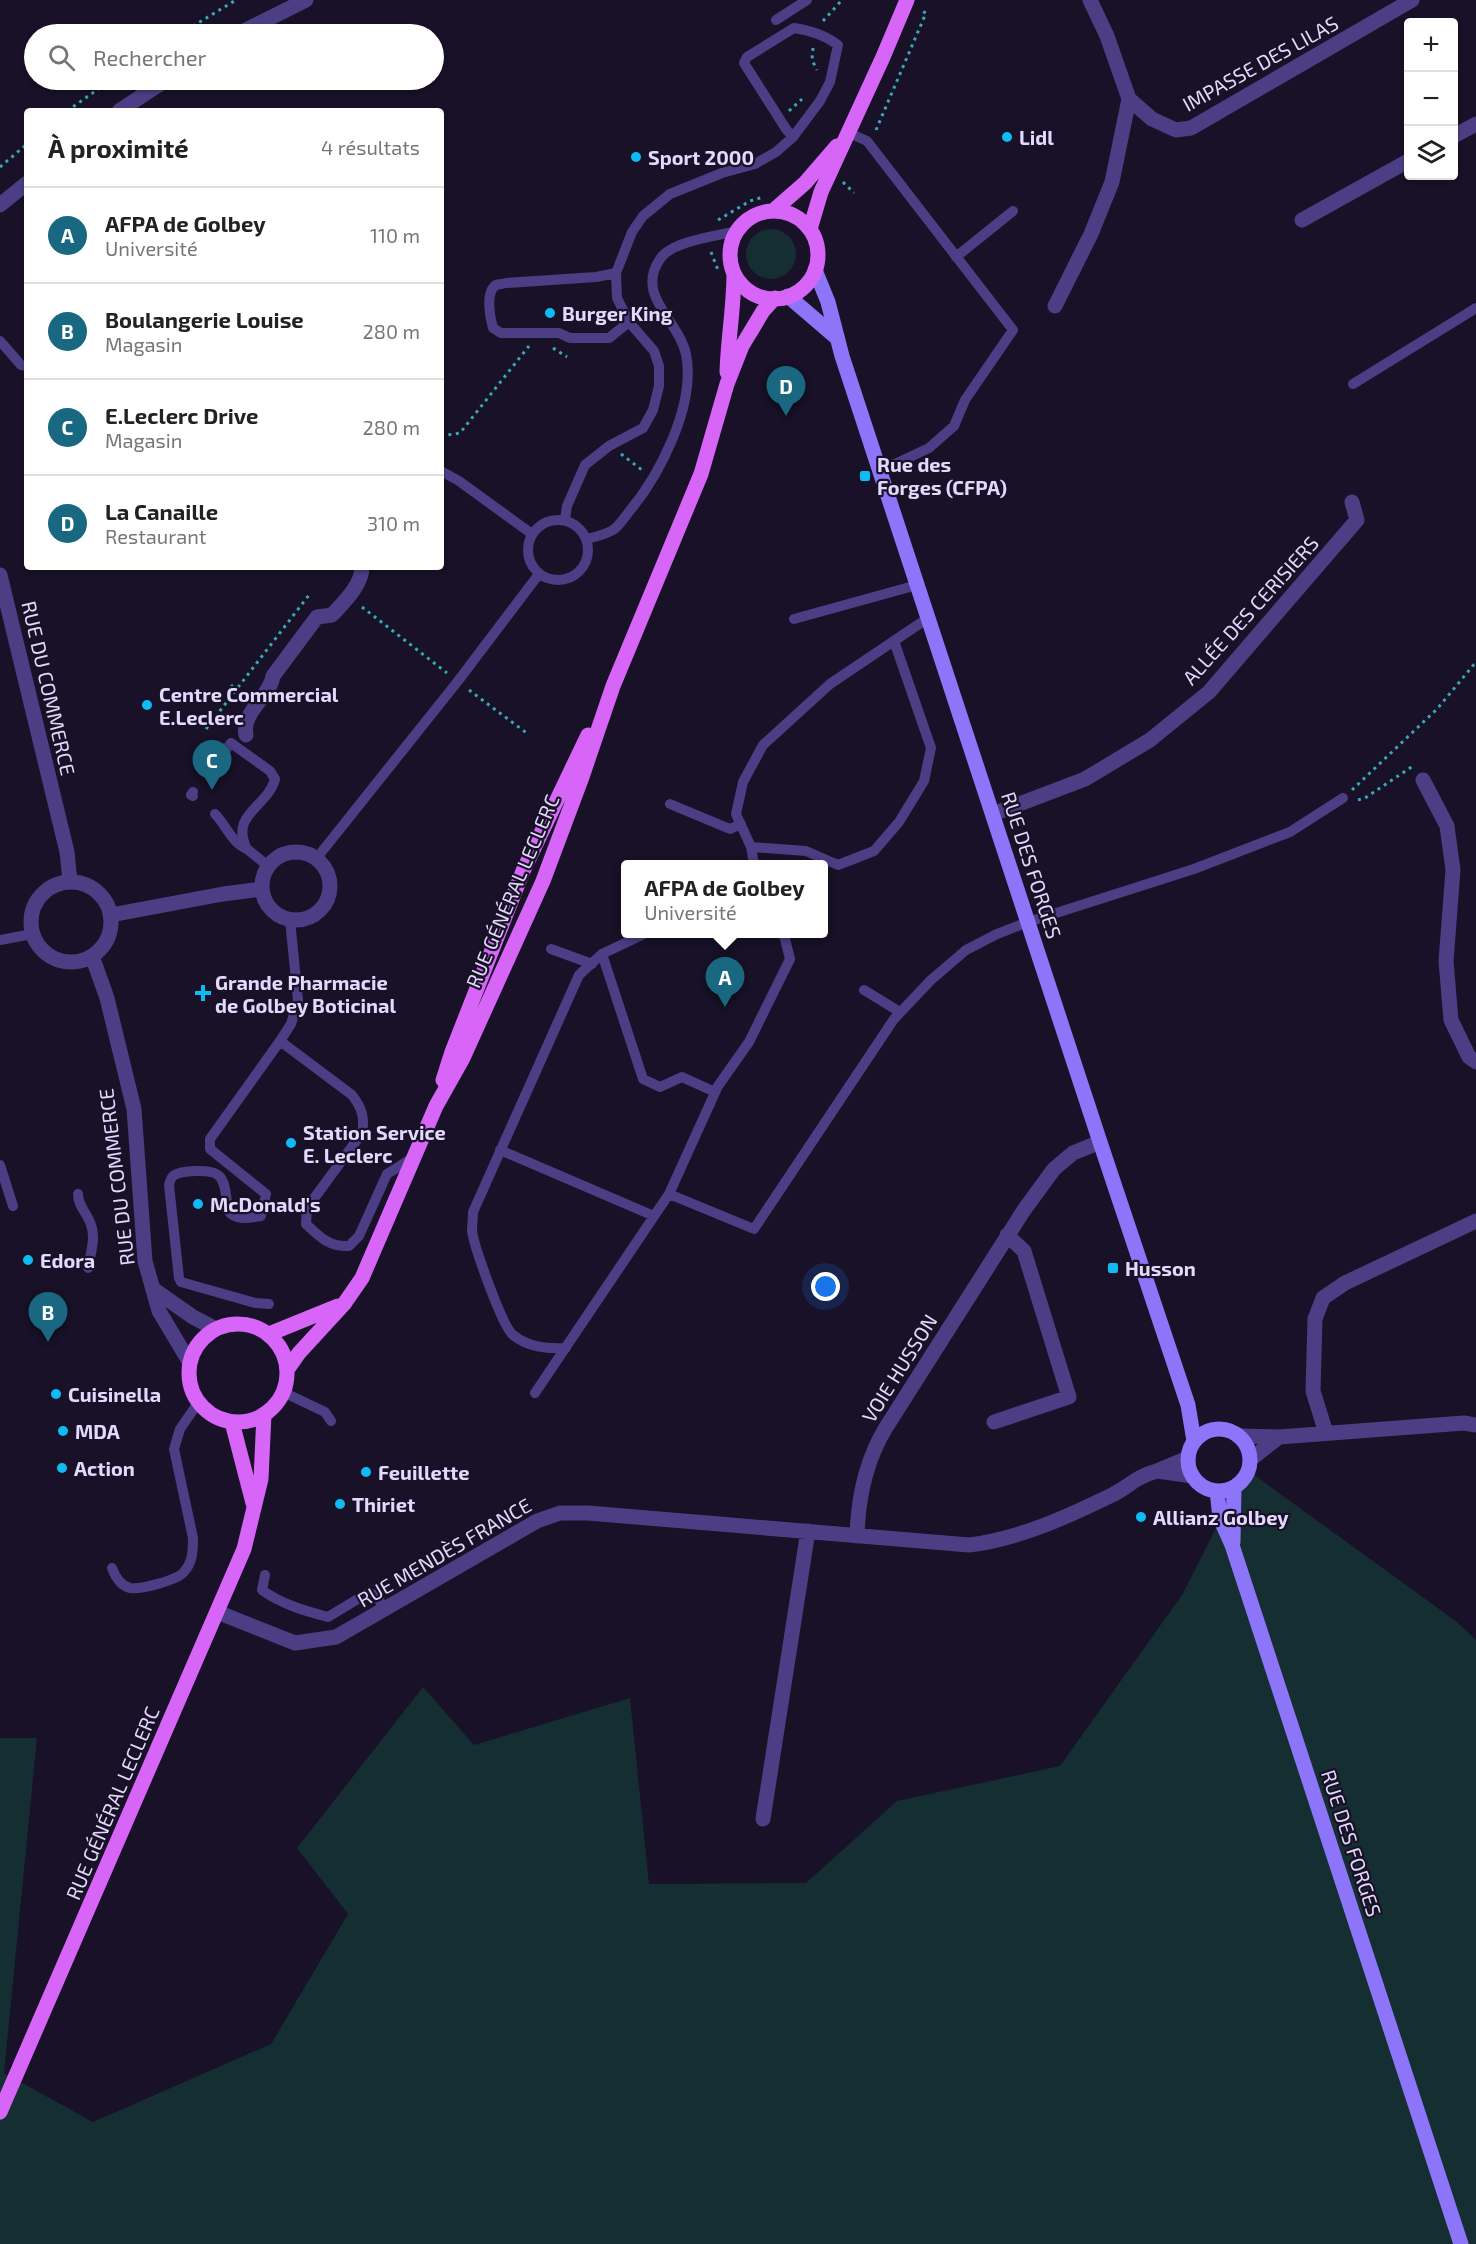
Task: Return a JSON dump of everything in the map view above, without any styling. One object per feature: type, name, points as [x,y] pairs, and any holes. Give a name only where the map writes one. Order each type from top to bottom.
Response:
[{"type":"main road","points":[[810,229],[821,192],[906,2]]},
{"type":"main road","points":[[771,203],[794,216],[810,229],[816,242],[818,256],[815,270],[799,291],[781,297],[765,298],[746,289],[726,274],[736,231],[746,220],[771,203],[805,183],[849,133]]},
{"type":"main road","name":"RUE DES FORGES","points":[[815,270],[828,302],[837,338],[917,585],[1188,1405],[1194,1441]]},
{"type":"main road","name":"RUE GÉNÉRAL LECLERC","points":[[726,274],[734,307],[728,344],[727,384]]},
{"type":"main road","points":[[781,297],[837,338]]},
{"type":"main road","name":"RUE GÉNÉRAL LECLERC","points":[[287,1370],[310,1340],[344,1304],[362,1278],[435,1106],[463,1058],[543,881],[613,686],[701,474],[727,384],[742,346],[763,311],[781,297]]},
{"type":"main road","name":"RUE GÉNÉRAL LECLERC","points":[[435,1106],[452,1052],[523,872],[613,686]]},
{"type":"main road","points":[[269,1334],[344,1304]]},
{"type":"main road","points":[[229,1324],[257,1327],[269,1334],[285,1357],[287,1370],[283,1392],[275,1405],[264,1414],[249,1421],[232,1422],[217,1418],[198,1403],[189,1380],[190,1363],[195,1349],[204,1338],[216,1329],[229,1324]]},
{"type":"main road","points":[[1188,1405],[1216,1428]]},
{"type":"main road","name":"RUE GÉNÉRAL LECLERC","points":[[0,2112],[244,1550],[261,1479],[264,1414]]},
{"type":"main road","name":"RUE GÉNÉRAL LECLERC","points":[[232,1422],[255,1509]]},
{"type":"main road","points":[[1216,1428],[1224,1428],[1240,1436],[1246,1443],[1251,1459],[1246,1475],[1234,1487],[1217,1491],[1199,1484],[1193,1476],[1188,1458],[1194,1441],[1207,1430],[1216,1428]]},
{"type":"main road","name":"RUE DES FORGES","points":[[1232,1545],[1234,1487]]},
{"type":"main road","name":"RUE DES FORGES","points":[[1217,1491],[1220,1518],[1232,1545],[1461,2244]]},
{"type":"street","points":[[258,24],[306,0]]},
{"type":"street","points":[[1055,306],[1091,234],[1112,182],[1129,99],[1107,36],[1090,0]]},
{"type":"street","name":"IMPASSE DES LILAS","points":[[1129,99],[1152,119],[1176,130],[1191,128],[1412,0]]},
{"type":"street","points":[[124,108],[151,90]]},
{"type":"street","points":[[1458,134],[1476,124]]},
{"type":"street","points":[[1302,220],[1404,163]]},
{"type":"street","points":[[0,205],[24,185]]},
{"type":"street","name":"ALLÉE DES CERISIERS","points":[[993,814],[1085,779],[1150,740],[1209,692],[1357,520],[1352,502]]},
{"type":"street","points":[[246,735],[245,723],[271,685],[273,676],[317,617],[332,615],[348,597],[362,574],[362,570]]},
{"type":"street","name":"RUE DU COMMERCE","points":[[0,575],[67,852],[70,881]]},
{"type":"street","points":[[1423,780],[1447,826],[1453,870],[1446,961],[1451,1020],[1468,1057],[1476,1062]]},
{"type":"street","points":[[296,852],[316,859],[328,876],[329,887],[322,907],[299,920],[279,916],[265,900],[262,889],[262,881],[268,866],[285,854],[296,852]]},
{"type":"street","points":[[70,881],[84,883],[97,890],[106,902],[111,915],[110,931],[104,945],[92,956],[78,961],[63,962],[50,957],[39,947],[32,934],[30,919],[34,904],[42,892],[55,884],[70,881]]},
{"type":"street","points":[[111,915],[262,889]]},
{"type":"street","name":"RUE DU COMMERCE","points":[[92,956],[107,998],[134,1109],[146,1262],[159,1311],[190,1363]]},
{"type":"street","name":"VOIE HUSSON","points":[[857,1536],[863,1485],[873,1449],[1007,1235],[1054,1170],[1073,1153],[1100,1142]]},
{"type":"street","points":[[1326,1433],[1313,1391],[1315,1319],[1323,1298],[1345,1283],[1476,1221]]},
{"type":"street","points":[[994,1422],[1069,1397],[1024,1251],[1007,1235]]},
{"type":"street","name":"RUE DU COMMERCE","points":[[153,1289],[193,1317],[216,1329]]},
{"type":"street","points":[[1240,1436],[1279,1437],[1464,1423],[1476,1425]]},
{"type":"street","points":[[1251,1459],[1279,1437]]},
{"type":"street","name":"RUE MENDÈS FRANCE","points":[[218,1612],[295,1643],[336,1637],[537,1521],[560,1513],[588,1513],[969,1545],[997,1541],[1028,1531],[1114,1494],[1140,1476],[1188,1458]]},
{"type":"street","points":[[1157,1471],[1193,1476]]},
{"type":"street","points":[[763,1819],[808,1531]]},
{"type":"lane","points":[[776,20],[807,0]]},
{"type":"lane","points":[[565,520],[567,506],[585,465],[609,446],[643,428],[653,410],[659,386],[658,366],[654,351],[629,322],[617,298],[616,273],[632,232],[643,216],[670,194],[722,173],[755,164],[776,152],[793,137],[820,101],[830,82],[838,45],[814,31],[794,28],[747,57],[744,63],[793,137]]},
{"type":"lane","points":[[849,133],[867,141],[1012,330],[965,400],[954,426],[929,448],[896,464],[879,468]]},
{"type":"lane","points":[[956,257],[1013,211]]},
{"type":"lane","points":[[587,539],[614,529],[638,501],[658,469],[672,438],[684,399],[687,373],[686,353],[680,335],[651,288],[657,267],[662,257],[673,249],[736,231]]},
{"type":"lane","points":[[616,273],[596,277],[495,285],[490,298],[491,321],[493,328],[501,333],[559,333],[570,338],[609,338],[629,322]]},
{"type":"lane","points":[[1353,384],[1476,308]]},
{"type":"lane","points":[[0,341],[24,366]]},
{"type":"lane","points":[[444,473],[532,534]]},
{"type":"lane","points":[[552,520],[565,520],[574,524],[582,530],[587,539],[588,559],[583,568],[576,575],[557,581],[539,573],[532,565],[528,555],[528,544],[532,534],[541,525],[552,520]]},
{"type":"lane","points":[[316,859],[458,681],[539,573]]},
{"type":"lane","points":[[794,619],[917,585]]},
{"type":"lane","points":[[753,860],[751,847],[736,814],[743,782],[763,746],[830,684],[928,618]]},
{"type":"lane","points":[[828,861],[838,865],[874,851],[899,822],[924,781],[931,748],[894,641]]},
{"type":"lane","points":[[210,770],[231,743],[270,771],[275,779],[273,788],[250,813],[241,829],[241,838],[247,849]]},
{"type":"lane","points":[[669,1194],[754,1229],[900,1012],[931,980],[966,950],[997,934],[1028,922],[1194,869],[1290,832],[1344,797]]},
{"type":"lane","points":[[670,804],[730,829],[741,825]]},
{"type":"lane","points":[[215,814],[241,847],[247,849],[268,866]]},
{"type":"lane","points":[[751,847],[806,851],[827,860]]},
{"type":"lane","points":[[269,1304],[255,1303],[182,1282],[179,1278],[169,1185],[174,1176],[179,1173],[210,1171],[217,1174],[223,1181],[230,1215],[237,1218],[261,1216],[266,1194],[218,1157],[210,1149],[210,1139],[291,1024],[298,1000],[290,920]]},
{"type":"lane","points":[[0,940],[32,934]]},
{"type":"lane","points":[[566,1348],[548,1348],[528,1344],[511,1333],[499,1314],[472,1233],[472,1212],[579,975],[602,954],[634,938]]},
{"type":"lane","points":[[536,1393],[669,1194],[715,1092],[749,1042],[790,959],[785,938]]},
{"type":"lane","points":[[551,949],[592,964]]},
{"type":"lane","points":[[602,954],[643,1079],[660,1087],[682,1077],[715,1092]]},
{"type":"lane","points":[[864,990],[900,1012]]},
{"type":"lane","points":[[280,1041],[352,1095],[359,1104],[364,1119],[362,1133],[307,1208],[306,1224],[327,1244],[339,1247],[349,1246],[359,1236],[387,1174],[411,1159]]},
{"type":"lane","points":[[500,1150],[654,1216]]},
{"type":"lane","points":[[0,1165],[13,1206]]},
{"type":"lane","points":[[78,1194],[78,1202],[90,1222],[94,1237],[88,1268]]},
{"type":"lane","points":[[283,1392],[325,1412],[331,1421]]},
{"type":"lane","points":[[112,1568],[123,1584],[131,1588],[156,1584],[182,1574],[189,1564],[193,1552],[193,1538],[174,1449],[180,1429],[198,1403]]},
{"type":"lane","points":[[265,1575],[262,1590],[271,1597],[305,1611],[328,1617],[366,1594],[377,1595],[383,1608]]},
{"type":"path","points":[[196,24],[236,0]]},
{"type":"path","points":[[818,74],[812,60],[814,31],[842,0]]},
{"type":"path","points":[[874,134],[926,13],[906,2]]},
{"type":"path","points":[[71,108],[97,90]]},
{"type":"path","points":[[779,117],[804,97]]},
{"type":"path","points":[[0,167],[24,147]]},
{"type":"path","points":[[831,173],[854,193]]},
{"type":"path","points":[[717,220],[750,201],[771,203]]},
{"type":"path","points":[[700,240],[702,250],[712,253],[726,274]]},
{"type":"path","points":[[444,436],[460,433],[533,341]]},
{"type":"path","points":[[206,729],[309,595]]},
{"type":"path","points":[[348,597],[528,734]]},
{"type":"path","points":[[1423,780],[1412,765],[1365,798],[1354,801],[1344,797],[1437,709],[1476,662]]},
{"type":"green space","points":[[766,229],[776,229],[789,236],[796,249],[796,259],[789,272],[776,279],[766,279],[757,275],[750,268],[746,259],[746,249],[750,240],[757,233]]},
{"type":"green space","points":[[1246,1469],[1457,1622],[1476,1640],[1476,2244],[0,2244],[0,1738],[37,1738],[4,2073],[93,2122],[271,2044],[348,1914],[297,1848],[423,1687],[474,1745],[630,1698],[649,1884],[806,1883],[897,1801],[1060,1766],[1182,1595]]},
{"type":"place","name":"Lidl","points":[[1007,137]]},
{"type":"place","name":"Sport 2000","points":[[636,157]]},
{"type":"place","name":"Burger King","points":[[550,313]]},
{"type":"place","name":"La Canaille","points":[[786,416]]},
{"type":"place","name":"Rue des Forges (CFPA)","points":[[865,476]]},
{"type":"place","name":"Centre Commercial E.Leclerc","points":[[147,705]]},
{"type":"place","name":"E.Leclerc Drive","points":[[212,790]]},
{"type":"place","name":"Grande Pharmacie de Golbey Boticinal","points":[[203,993]]},
{"type":"place","name":"AFPA de Golbey","points":[[725,1007]]},
{"type":"place","name":"Station Service E. Leclerc","points":[[291,1143]]},
{"type":"place","name":"McDonald's","points":[[198,1204]]},
{"type":"place","name":"Edora","points":[[28,1260]]},
{"type":"place","name":"Husson","points":[[1113,1268]]},
{"type":"place","name":"Boulangerie Louise","points":[[48,1342]]},
{"type":"place","name":"Cuisinella","points":[[56,1394]]},
{"type":"place","name":"MDA","points":[[63,1431]]},
{"type":"place","name":"Action","points":[[62,1468]]},
{"type":"place","name":"Feuillette","points":[[366,1472]]},
{"type":"place","name":"Thiriet","points":[[340,1504]]},
{"type":"place","name":"Allianz Golbey","points":[[1141,1517]]}]
